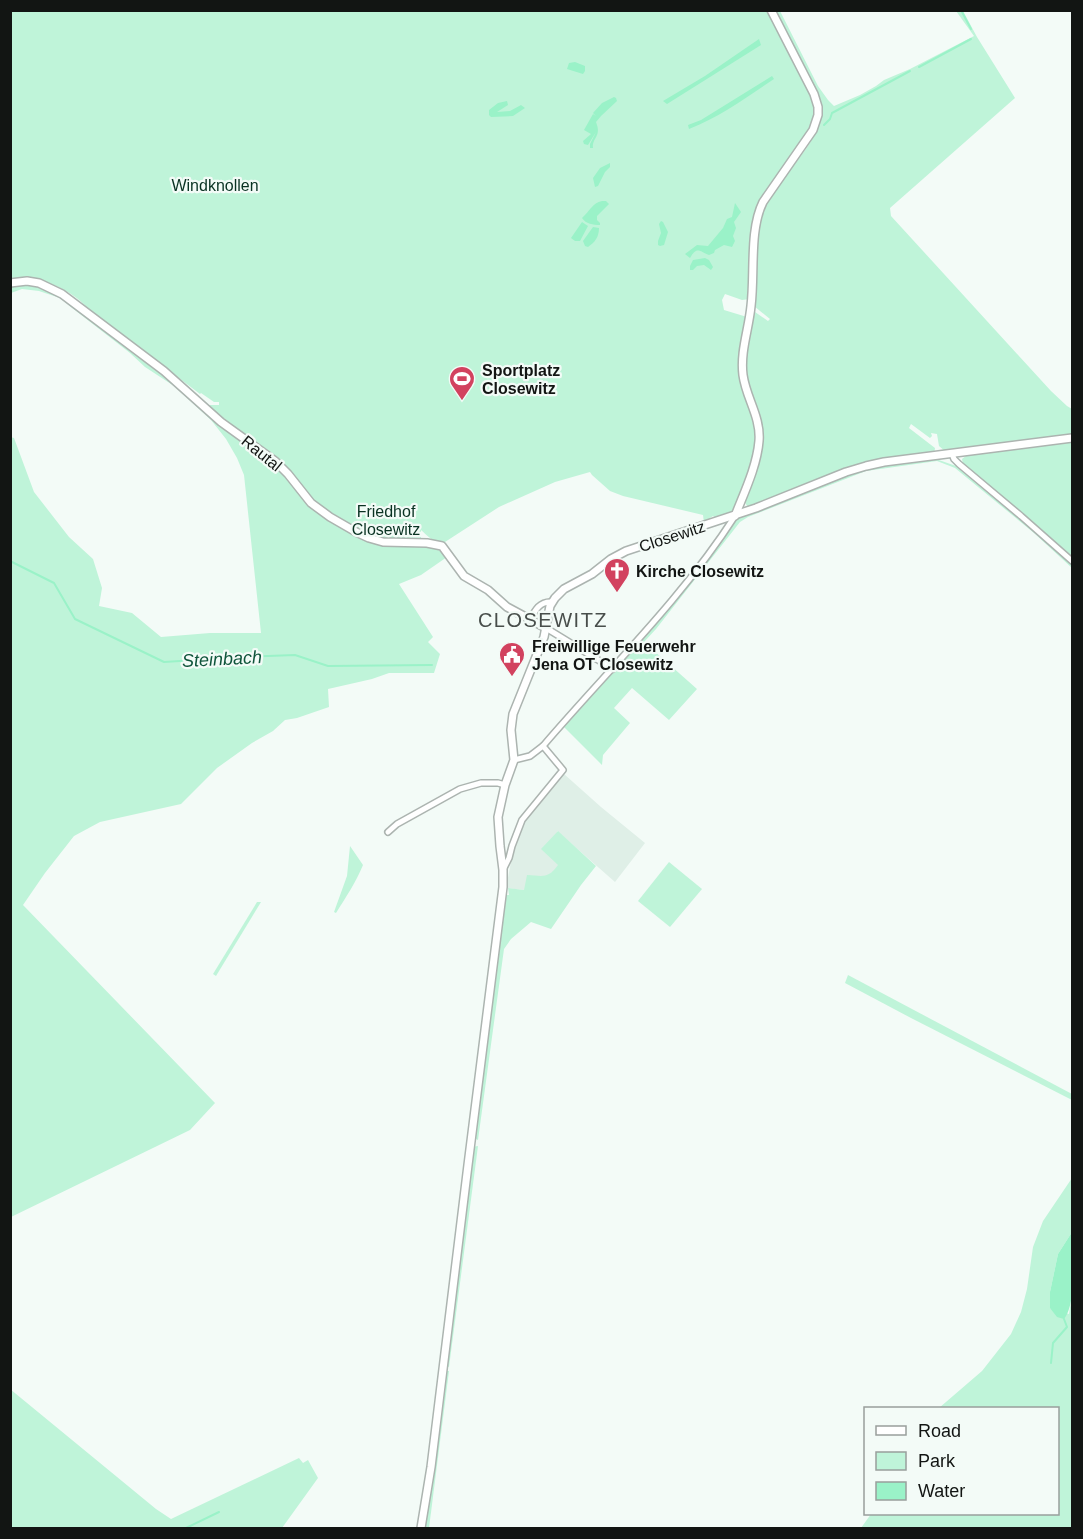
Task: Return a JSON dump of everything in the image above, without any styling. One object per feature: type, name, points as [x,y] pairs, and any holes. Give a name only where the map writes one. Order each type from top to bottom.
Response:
[{"type":"street","points":[[514,760],[530,756],[543,746],[613,669],[686,582],[735,516],[755,462],[759,443],[759,426],[743,373],[744,349],[751,307],[755,224],[758,211],[776,182],[810,137],[818,115],[814,94],[771,10]]},
{"type":"street","name":"Rautal","points":[[10,283],[27,281],[62,294],[164,371],[221,422],[275,460],[311,503],[324,513],[356,532],[383,542],[427,543],[442,546],[464,576],[488,590],[507,607],[546,628]]},
{"type":"street","name":"Closewitz","points":[[530,620],[540,605],[547,601],[552,602],[564,589],[592,574],[618,555],[735,516],[846,472],[884,462],[1072,438]]},
{"type":"street","points":[[952,453],[959,464],[1072,561]]},
{"type":"street","points":[[421,1528],[431,1467],[503,890],[498,817],[505,785],[514,760],[511,730],[513,714],[546,628],[552,602]]},
{"type":"street","points":[[546,628],[613,669]]},
{"type":"street","points":[[503,870],[522,820],[563,770],[543,746]]},
{"type":"street","points":[[387,831],[460,789],[480,783],[505,785]]},
{"type":"shaded area","points":[[564,774],[645,843],[615,882],[557,831],[559,865],[553,872],[524,890],[506,888],[514,846],[525,821]]},
{"type":"green space","name":"Windknollen","points":[[10,11],[767,11],[804,79],[812,98],[814,119],[807,135],[763,196],[756,211],[753,226],[750,299],[742,300],[725,294],[722,300],[724,310],[747,317],[741,348],[756,434],[754,454],[735,507],[730,514],[717,519],[713,516],[710,518],[711,521],[704,523],[703,515],[610,491],[590,472],[555,482],[499,507],[441,543],[421,530],[421,539],[417,540],[371,536],[331,515],[318,506],[290,473],[209,405],[219,405],[219,402],[214,402],[200,394],[90,311],[75,296],[43,281],[21,278],[11,280]]},
{"type":"green space","points":[[774,11],[780,11],[818,86],[834,106],[974,36],[956,11],[963,11],[1015,98],[890,208],[891,216],[1051,391],[1072,409],[1072,434],[946,452],[939,446],[937,434],[931,433],[930,438],[911,424],[909,428],[935,448],[934,454],[883,460],[750,508],[746,504],[745,498],[760,453],[745,372],[747,349],[755,312],[768,321],[770,319],[754,306],[756,254],[761,215],[771,195],[806,149],[819,126],[821,115]]},
{"type":"green space","points":[[21,285],[41,288],[61,296],[273,462],[308,504],[323,516],[345,529],[387,547],[427,547],[442,552],[447,557],[421,575],[399,584],[433,637],[428,642],[440,654],[434,673],[389,673],[328,689],[329,707],[285,720],[273,731],[217,768],[181,804],[100,822],[74,836],[23,905],[215,1103],[190,1130],[11,1217],[10,437],[14,438],[34,492],[69,537],[93,559],[102,588],[99,606],[132,613],[161,637],[210,633],[261,633],[244,475],[226,439],[211,420],[174,386],[145,367],[60,298],[39,291],[22,289],[11,293],[11,287]]},
{"type":"green space","points":[[1072,441],[1072,556],[963,464],[962,459],[967,455]]},
{"type":"green space","points":[[936,459],[956,466],[1019,518],[1072,565],[1072,568],[1034,533],[955,468],[937,461],[866,471],[740,522],[644,642],[697,689],[669,720],[632,688],[614,708],[630,723],[603,755],[602,765],[564,727],[642,640],[737,519],[866,469]]},
{"type":"green space","points":[[558,831],[596,866],[551,929],[531,922],[511,939],[504,949],[478,1140],[474,1138],[506,895],[509,895],[508,888],[524,890],[527,875],[545,876],[558,865],[541,849]]},
{"type":"green space","points":[[350,846],[363,865],[336,913],[334,912],[347,876]]},
{"type":"green space","points":[[669,862],[702,889],[670,927],[638,901]]},
{"type":"green space","points":[[257,902],[261,902],[216,976],[213,974]]},
{"type":"green space","points":[[848,975],[1072,1094],[1072,1100],[845,983]]},
{"type":"green space","points":[[478,1146],[449,1367],[446,1366],[472,1147]]},
{"type":"green space","points":[[1072,1178],[1072,1232],[1058,1254],[1050,1292],[1050,1308],[1069,1314],[1072,1295],[1072,1528],[861,1528],[870,1515],[1059,1515],[1059,1407],[940,1407],[982,1371],[1011,1334],[1021,1312],[1033,1247],[1043,1221]]},
{"type":"green space","points":[[446,1371],[449,1371],[429,1528],[425,1528]]},
{"type":"green space","points":[[10,1389],[171,1519],[299,1458],[303,1463],[308,1460],[318,1478],[282,1528],[11,1528]]},
{"type":"water","points":[[759,39],[761,45],[667,104],[663,101],[705,76]]},
{"type":"water","points":[[575,62],[585,66],[583,74],[567,69],[569,63]]},
{"type":"water","points":[[772,76],[774,79],[733,106],[689,129],[688,125],[701,120]]},
{"type":"water","points":[[614,97],[617,101],[596,122],[597,134],[593,148],[590,148],[596,132],[588,145],[583,141],[591,134],[584,130],[593,114],[596,116],[593,113],[602,103]]},
{"type":"water","points":[[507,101],[508,105],[497,112],[510,111],[521,105],[525,108],[513,116],[491,117],[489,115],[489,110],[498,103]]},
{"type":"water","points":[[610,163],[610,167],[595,187],[593,178],[600,168]]},
{"type":"water","points":[[602,201],[609,204],[597,216],[600,225],[590,224],[582,218],[591,208]]},
{"type":"water","points":[[735,203],[741,212],[734,222],[735,241],[732,247],[724,245],[709,255],[696,251],[690,258],[685,254],[697,245],[708,246],[723,228],[727,219],[732,217]]},
{"type":"water","points":[[661,221],[668,232],[664,245],[660,246],[658,241]]},
{"type":"water","points":[[582,222],[588,226],[580,241],[575,241],[571,238]]},
{"type":"water","points":[[593,227],[599,228],[597,237],[588,247],[585,246],[583,241]]},
{"type":"water","points":[[705,258],[713,267],[711,270],[704,265],[690,270],[693,260]]},
{"type":"water","points":[[1072,1232],[1073,1290],[1064,1319],[1057,1317],[1050,1308],[1050,1292],[1058,1254]]},
{"type":"waterway","points":[[961,10],[971,29]]},
{"type":"waterway","points":[[919,67],[971,39]]},
{"type":"waterway","points":[[824,125],[832,113],[910,71]]},
{"type":"waterway","name":"Steinbach","points":[[10,561],[54,583],[75,619],[164,662],[295,655],[328,666],[432,665]]},
{"type":"waterway","points":[[1051,1363],[1053,1343],[1067,1327],[1064,1319]]},
{"type":"waterway","name":"Steinbach","points":[[186,1528],[219,1512]]},
{"type":"place","name":"Sportplatz Closewitz","points":[[462,402]]},
{"type":"place","name":"Kirche Closewitz","points":[[617,594]]},
{"type":"place","name":"Freiwillige Feuerwehr Jena OT Closewitz","points":[[512,678]]},
{"type":"district","name":"CLOSEWITZ","points":[[543,620]]},
{"type":"park label","name":"Friedhof Closewitz","points":[[386,520]]}]
